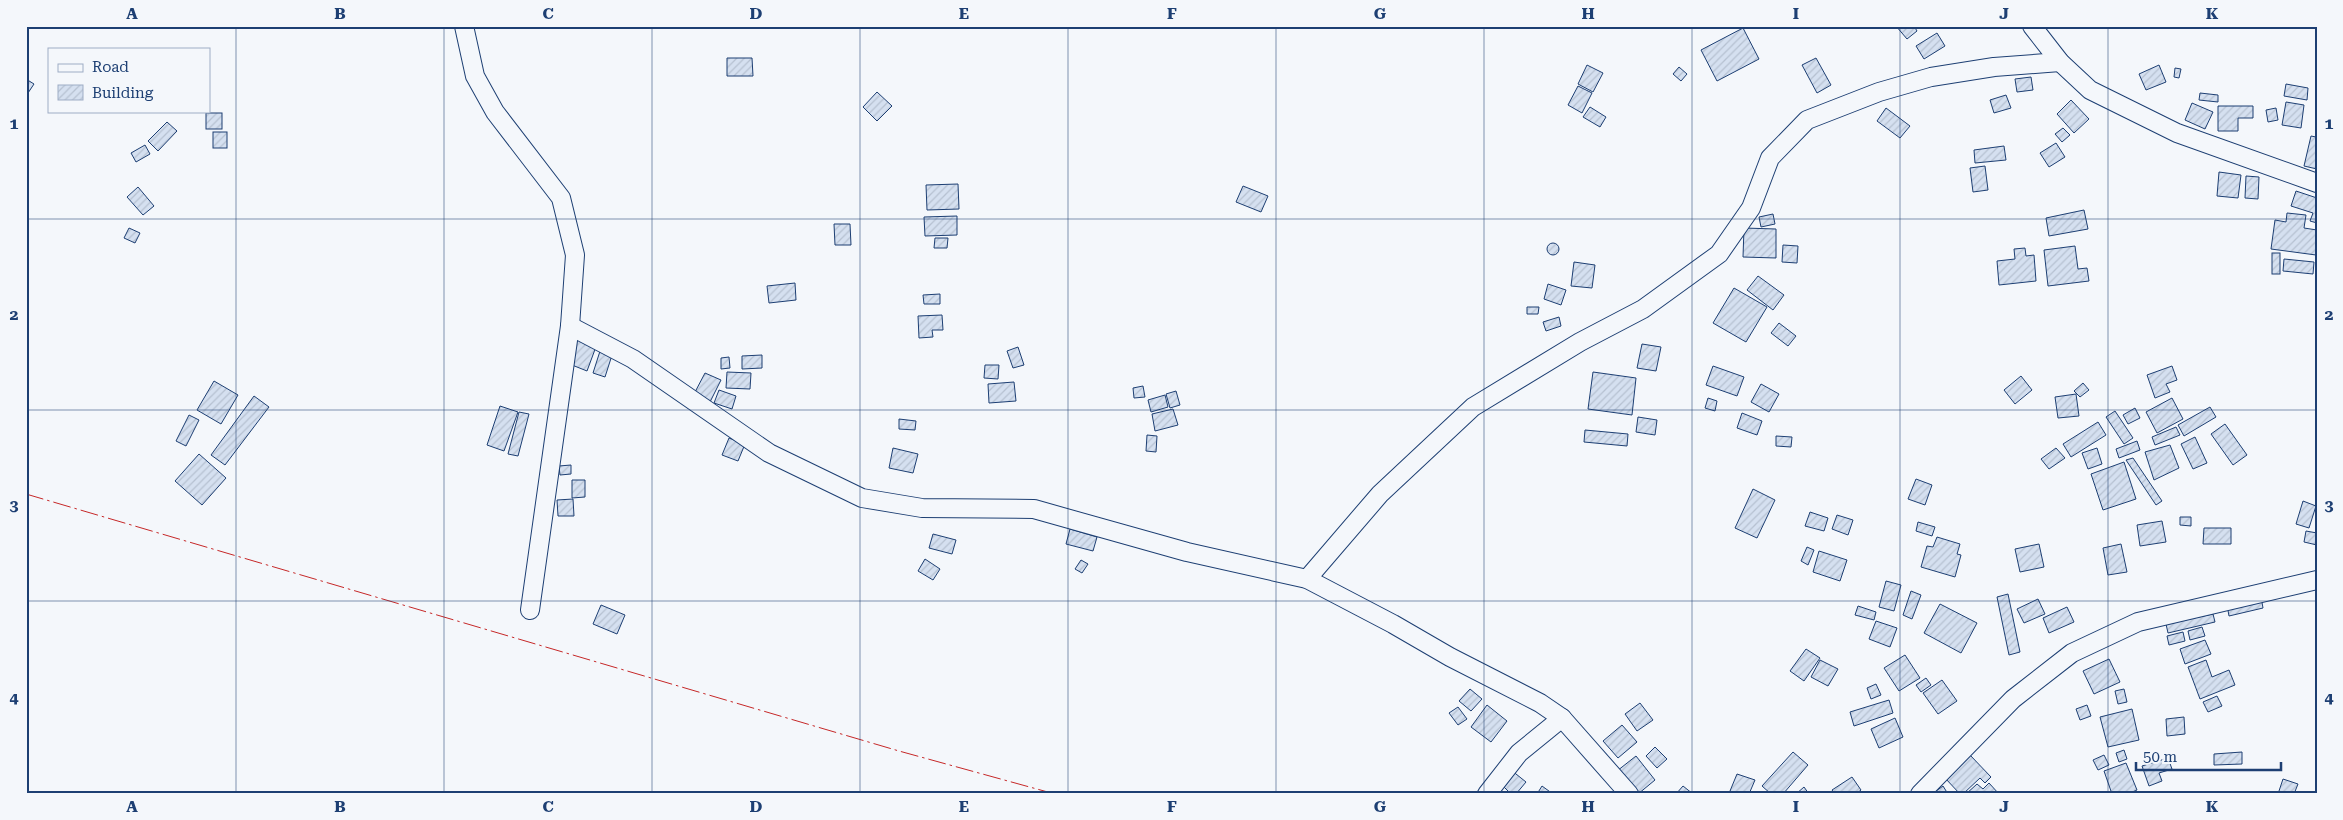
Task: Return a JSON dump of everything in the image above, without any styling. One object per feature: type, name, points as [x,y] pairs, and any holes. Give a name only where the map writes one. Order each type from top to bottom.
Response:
[{"type":"street","points":[[464,26],[476,76],[494,112],[561,198],[575,256],[570,326],[530,610]]},
{"type":"street","points":[[2032,26],[2060,62],[2090,90],[2177,133],[2317,183]]},
{"type":"street","points":[[1307,579],[1380,494],[1473,407],[1580,342],[1643,309],[1720,254],[1751,208],[1770,158],[1807,120],[1879,92],[1931,77],[1994,67],[2060,62]]},
{"type":"street","points":[[570,326],[634,360],[769,453],[862,498],[922,508],[1034,509],[1187,552],[1307,579],[1393,624],[1450,657],[1540,703],[1562,718],[1629,794]]},
{"type":"street","points":[[1920,794],[2013,699],[2072,653],[2138,622],[2317,580]]},
{"type":"street","points":[[1487,794],[1518,753],[1562,718]]},
{"type":"building","points":[[1896,26],[1914,26],[1917,31],[1907,39]]},
{"type":"building","points":[[1743,28],[1759,59],[1717,81],[1701,50]]},
{"type":"building","points":[[1937,33],[1945,46],[1924,59],[1916,46]]},
{"type":"building","points":[[727,58],[752,58],[753,76],[727,76]]},
{"type":"building","points":[[1816,58],[1831,85],[1817,93],[1802,65]]},
{"type":"building","points":[[1587,65],[1603,73],[1593,92],[1578,84]]},
{"type":"building","points":[[2159,65],[2166,82],[2146,90],[2139,74]]},
{"type":"building","points":[[1679,67],[1687,74],[1681,81],[1673,74]]},
{"type":"building","points":[[2175,68],[2181,69],[2179,78],[2174,77]]},
{"type":"building","points":[[2031,77],[2033,90],[2017,92],[2015,79]]},
{"type":"building","points":[[26,79],[34,84],[26,96]]},
{"type":"building","points":[[2286,84],[2308,88],[2307,100],[2284,96]]},
{"type":"building","points":[[1578,86],[1592,93],[1582,113],[1568,105]]},
{"type":"building","points":[[877,92],[892,106],[877,121],[863,107]]},
{"type":"building","points":[[2200,93],[2218,95],[2218,102],[2199,100]]},
{"type":"building","points":[[2006,95],[2011,108],[1994,113],[1990,100]]},
{"type":"building","points":[[2071,100],[2089,119],[2074,133],[2057,114]]},
{"type":"building","points":[[2286,102],[2304,105],[2301,128],[2282,125]]},
{"type":"building","points":[[2192,103],[2213,112],[2205,129],[2185,120]]},
{"type":"building","points":[[2218,106],[2253,106],[2253,118],[2238,118],[2238,131],[2218,131]]},
{"type":"building","points":[[1590,107],[1606,117],[1600,127],[1583,117]]},
{"type":"building","points":[[1886,108],[1910,126],[1900,138],[1877,121]]},
{"type":"building","points":[[2276,108],[2278,120],[2268,122],[2266,110]]},
{"type":"building","points":[[206,113],[222,113],[222,129],[206,129]]},
{"type":"building","points":[[167,122],[177,131],[158,151],[148,141]]},
{"type":"building","points":[[2063,128],[2070,135],[2062,142],[2055,134]]},
{"type":"building","points":[[213,132],[227,132],[227,148],[213,148]]},
{"type":"building","points":[[2317,134],[2317,169],[2304,166],[2311,136],[2316,137]]},
{"type":"building","points":[[2056,143],[2065,157],[2049,167],[2040,153]]},
{"type":"building","points":[[145,145],[150,154],[136,162],[131,153]]},
{"type":"building","points":[[2004,146],[2006,160],[1975,163],[1974,150]]},
{"type":"building","points":[[1985,166],[1988,190],[1973,192],[1970,168]]},
{"type":"building","points":[[2219,172],[2241,175],[2238,198],[2217,196]]},
{"type":"building","points":[[2246,176],[2259,177],[2258,199],[2245,198]]},
{"type":"building","points":[[958,184],[959,209],[927,210],[926,185]]},
{"type":"building","points":[[1243,186],[1268,196],[1261,212],[1236,202]]},
{"type":"building","points":[[138,187],[154,206],[143,215],[127,197]]},
{"type":"building","points":[[2296,191],[2317,198],[2317,223],[2310,221],[2313,213],[2291,206]]},
{"type":"building","points":[[2084,210],[2088,229],[2049,236],[2046,218]]},
{"type":"building","points":[[2287,213],[2306,215],[2304,228],[2317,230],[2316,255],[2271,249],[2275,220],[2286,222]]},
{"type":"building","points":[[1773,214],[1775,224],[1761,227],[1759,217]]},
{"type":"building","points":[[957,216],[957,235],[925,236],[924,217]]},
{"type":"building","points":[[834,224],[850,224],[851,245],[835,245]]},
{"type":"building","points":[[129,228],[140,233],[135,243],[124,238]]},
{"type":"building","points":[[1744,228],[1776,229],[1776,258],[1743,257]]},
{"type":"building","points":[[935,238],[948,238],[947,248],[934,248]]},
{"type":"building","points":[[1551,243],[1555,243],[1559,249],[1555,255],[1551,255],[1547,251],[1547,247]]},
{"type":"building","points":[[1783,245],[1798,246],[1797,263],[1782,262]]},
{"type":"building","points":[[2075,246],[2078,269],[2087,268],[2089,281],[2048,286],[2044,250]]},
{"type":"building","points":[[2025,248],[2026,256],[2034,255],[2036,281],[1999,285],[1997,261],[2015,259],[2014,249]]},
{"type":"building","points":[[2272,253],[2280,253],[2280,274],[2272,274]]},
{"type":"building","points":[[2284,259],[2314,262],[2313,274],[2283,271]]},
{"type":"building","points":[[1574,262],[1595,265],[1592,288],[1571,286]]},
{"type":"building","points":[[1758,276],[1784,295],[1773,310],[1747,290]]},
{"type":"building","points":[[795,283],[796,300],[769,303],[767,286]]},
{"type":"building","points":[[1548,284],[1566,290],[1561,305],[1544,299]]},
{"type":"building","points":[[1734,288],[1767,307],[1746,342],[1713,323]]},
{"type":"building","points":[[940,294],[940,304],[924,304],[923,295]]},
{"type":"building","points":[[1527,307],[1539,307],[1538,314],[1527,314]]},
{"type":"building","points":[[942,315],[943,330],[932,330],[933,337],[919,338],[918,316]]},
{"type":"building","points":[[1559,317],[1561,326],[1546,331],[1543,322]]},
{"type":"building","points":[[1779,323],[1796,336],[1788,346],[1771,333]]},
{"type":"building","points":[[577,337],[597,344],[587,371],[567,363]]},
{"type":"building","points":[[1642,344],[1661,347],[1656,371],[1637,368]]},
{"type":"building","points":[[1018,347],[1024,365],[1013,368],[1007,351]]},
{"type":"building","points":[[601,348],[613,352],[605,377],[593,373]]},
{"type":"building","points":[[762,355],[762,368],[742,369],[742,356]]},
{"type":"building","points":[[729,357],[730,368],[721,369],[721,358]]},
{"type":"building","points":[[985,365],[999,365],[998,379],[984,378]]},
{"type":"building","points":[[1713,366],[1744,377],[1737,396],[1706,385]]},
{"type":"building","points":[[2172,366],[2177,380],[2166,384],[2170,392],[2155,398],[2147,375]]},
{"type":"building","points":[[727,372],[751,373],[750,389],[726,388]]},
{"type":"building","points":[[1593,372],[1636,378],[1632,415],[1588,409]]},
{"type":"building","points":[[705,373],[721,380],[710,402],[694,394]]},
{"type":"building","points":[[2021,376],[2032,390],[2015,404],[2004,390]]},
{"type":"building","points":[[214,381],[238,395],[221,424],[197,410]]},
{"type":"building","points":[[1014,382],[1016,401],[989,403],[988,384]]},
{"type":"building","points":[[2083,383],[2089,390],[2080,397],[2074,391]]},
{"type":"building","points":[[1761,384],[1779,394],[1769,412],[1751,402]]},
{"type":"building","points":[[1143,386],[1145,397],[1134,398],[1133,388]]},
{"type":"building","points":[[719,390],[736,396],[732,409],[714,403]]},
{"type":"building","points":[[1176,391],[1180,405],[1170,408],[1166,394]]},
{"type":"building","points":[[2076,394],[2079,416],[2058,418],[2055,397]]},
{"type":"building","points":[[1165,395],[1168,407],[1151,412],[1148,400]]},
{"type":"building","points":[[254,396],[269,407],[225,465],[211,455]]},
{"type":"building","points":[[1708,398],[1717,401],[1715,411],[1705,408]]},
{"type":"building","points":[[2172,398],[2183,419],[2157,433],[2146,412]]},
{"type":"building","points":[[500,406],[518,412],[504,451],[487,445]]},
{"type":"building","points":[[2210,407],[2216,417],[2184,436],[2178,425]]},
{"type":"building","points":[[2135,408],[2140,418],[2128,424],[2123,415]]},
{"type":"building","points":[[1173,409],[1178,425],[1155,431],[1152,414]]},
{"type":"building","points":[[2115,411],[2133,438],[2124,444],[2106,417]]},
{"type":"building","points":[[519,412],[529,414],[518,456],[508,454]]},
{"type":"building","points":[[1742,413],[1762,421],[1757,435],[1737,428]]},
{"type":"building","points":[[189,415],[199,420],[186,446],[176,441]]},
{"type":"building","points":[[1638,417],[1657,420],[1655,435],[1636,432]]},
{"type":"building","points":[[899,419],[916,421],[915,430],[899,429]]},
{"type":"building","points":[[2098,422],[2106,435],[2071,457],[2063,444]]},
{"type":"building","points":[[2225,424],[2247,455],[2233,465],[2211,434]]},
{"type":"building","points":[[2176,427],[2180,435],[2155,445],[2152,437]]},
{"type":"building","points":[[1585,430],[1628,434],[1627,446],[1584,442]]},
{"type":"building","points":[[1147,435],[1157,436],[1156,452],[1146,451]]},
{"type":"building","points":[[1776,436],[1792,437],[1791,447],[1776,446]]},
{"type":"building","points":[[2195,437],[2207,463],[2193,469],[2181,444]]},
{"type":"building","points":[[729,438],[745,444],[738,461],[722,455]]},
{"type":"building","points":[[2137,441],[2140,450],[2119,458],[2116,449]]},
{"type":"building","points":[[2170,445],[2179,468],[2154,480],[2145,452]]},
{"type":"building","points":[[893,448],[918,454],[913,473],[889,468]]},
{"type":"building","points":[[2056,448],[2065,458],[2049,469],[2041,459]]},
{"type":"building","points":[[2097,448],[2102,464],[2088,469],[2082,453]]},
{"type":"building","points":[[199,454],[226,478],[202,505],[175,481]]},
{"type":"building","points":[[2133,458],[2162,501],[2156,505],[2126,460]]},
{"type":"building","points":[[2124,462],[2136,499],[2103,510],[2091,474]]},
{"type":"building","points":[[571,465],[571,474],[560,475],[559,466]]},
{"type":"building","points":[[1916,479],[1932,485],[1925,505],[1908,499]]},
{"type":"building","points":[[572,480],[585,480],[585,497],[572,498]]},
{"type":"building","points":[[1753,489],[1775,500],[1757,538],[1735,528]]},
{"type":"building","points":[[573,499],[574,516],[558,516],[557,500]]},
{"type":"building","points":[[2303,501],[2316,506],[2309,528],[2296,524]]},
{"type":"building","points":[[1810,512],[1828,518],[1824,531],[1805,526]]},
{"type":"building","points":[[1837,515],[1853,520],[1848,535],[1832,529]]},
{"type":"building","points":[[2180,517],[2191,517],[2191,526],[2180,525]]},
{"type":"building","points":[[2162,521],[2166,542],[2140,546],[2137,525]]},
{"type":"building","points":[[1918,522],[1935,527],[1932,536],[1916,531]]},
{"type":"building","points":[[2204,528],[2231,528],[2231,544],[2203,544]]},
{"type":"building","points":[[1070,529],[1097,537],[1093,551],[1066,544]]},
{"type":"building","points":[[2306,531],[2317,533],[2317,545],[2304,542]]},
{"type":"building","points":[[933,534],[956,540],[952,554],[929,548]]},
{"type":"building","points":[[1937,537],[1960,544],[1957,554],[1961,555],[1955,577],[1921,567],[1927,546],[1933,547]]},
{"type":"building","points":[[2039,544],[2044,567],[2020,572],[2015,549]]},
{"type":"building","points":[[2121,544],[2127,572],[2108,575],[2103,548]]},
{"type":"building","points":[[1807,547],[1814,550],[1808,565],[1801,561]]},
{"type":"building","points":[[1819,551],[1847,560],[1840,581],[1813,572]]},
{"type":"building","points":[[925,559],[940,569],[933,580],[918,571]]},
{"type":"building","points":[[1081,560],[1088,564],[1082,573],[1075,569]]},
{"type":"building","points":[[1886,581],[1901,585],[1894,611],[1879,607]]},
{"type":"building","points":[[1911,591],[1921,595],[1912,619],[1903,615]]},
{"type":"building","points":[[2008,594],[2020,652],[2009,655],[1997,597]]},
{"type":"building","points":[[2261,597],[2263,608],[2229,616],[2227,605]]},
{"type":"building","points":[[2038,599],[2045,614],[2024,623],[2017,609]]},
{"type":"building","points":[[1940,604],[1977,623],[1961,653],[1924,633]]},
{"type":"building","points":[[601,605],[625,615],[617,634],[593,624]]},
{"type":"building","points":[[1858,606],[1876,612],[1874,620],[1855,615]]},
{"type":"building","points":[[2067,607],[2074,622],[2049,633],[2043,618]]},
{"type":"building","points":[[2213,614],[2215,622],[2168,633],[2166,624]]},
{"type":"building","points":[[1876,621],[1897,628],[1890,647],[1869,639]]},
{"type":"building","points":[[2202,627],[2205,636],[2190,640],[2188,631]]},
{"type":"building","points":[[2183,632],[2185,641],[2169,645],[2167,636]]},
{"type":"building","points":[[2205,640],[2211,654],[2185,664],[2180,649]]},
{"type":"building","points":[[1806,649],[1820,658],[1804,681],[1790,671]]},
{"type":"building","points":[[1905,655],[1920,678],[1899,691],[1884,668]]},
{"type":"building","points":[[2109,659],[2120,682],[2094,694],[2083,671]]},
{"type":"building","points":[[1820,660],[1838,669],[1828,686],[1811,677]]},
{"type":"building","points":[[2206,660],[2212,677],[2229,670],[2235,685],[2200,699],[2188,667]]},
{"type":"building","points":[[1926,678],[1931,685],[1921,692],[1916,685]]},
{"type":"building","points":[[1942,680],[1957,701],[1938,714],[1923,693]]},
{"type":"building","points":[[1876,684],[1881,695],[1871,699],[1867,688]]},
{"type":"building","points":[[1470,689],[1482,699],[1471,711],[1459,701]]},
{"type":"building","points":[[2124,689],[2127,702],[2118,704],[2115,691]]},
{"type":"building","points":[[2217,696],[2222,706],[2208,712],[2203,702]]},
{"type":"building","points":[[1889,700],[1893,713],[1854,726],[1850,712]]},
{"type":"building","points":[[1640,703],[1653,720],[1637,731],[1625,714]]},
{"type":"building","points":[[1487,705],[1507,721],[1491,742],[1471,727]]},
{"type":"building","points":[[2087,705],[2091,716],[2080,720],[2076,709]]},
{"type":"building","points":[[1458,707],[1467,719],[1458,725],[1449,713]]},
{"type":"building","points":[[2132,709],[2139,740],[2108,747],[2100,717]]},
{"type":"building","points":[[2184,717],[2185,734],[2167,736],[2166,719]]},
{"type":"building","points":[[1895,718],[1903,737],[1879,748],[1871,729]]},
{"type":"building","points":[[1622,725],[1637,742],[1618,758],[1603,741]]},
{"type":"building","points":[[1655,747],[1667,759],[1657,768],[1646,756]]},
{"type":"building","points":[[2124,750],[2127,759],[2119,762],[2116,753]]},
{"type":"building","points":[[1793,752],[1808,765],[1783,794],[1771,794],[1762,786]]},
{"type":"building","points":[[2242,752],[2242,764],[2214,765],[2214,754]]},
{"type":"building","points":[[1970,755],[1991,777],[1985,783],[1980,778],[1963,794],[1960,794],[1945,778]]},
{"type":"building","points":[[2104,755],[2109,765],[2098,770],[2093,760]]},
{"type":"building","points":[[1636,756],[1655,780],[1638,794],[1635,794],[1617,771]]},
{"type":"building","points":[[2168,758],[2172,769],[2159,773],[2162,781],[2149,786],[2142,766]]},
{"type":"building","points":[[2126,763],[2137,790],[2128,794],[2112,794],[2104,771]]},
{"type":"building","points":[[1511,770],[1526,782],[1516,794],[1511,794],[1500,783]]},
{"type":"building","points":[[1737,774],[1755,780],[1749,794],[1739,794],[1730,791]]},
{"type":"building","points":[[1852,777],[1861,790],[1856,794],[1835,794],[1832,790]]},
{"type":"building","points":[[2283,779],[2298,784],[2294,794],[2278,794]]},
{"type":"building","points":[[1989,783],[1999,794],[1966,794],[1977,784],[1983,789]]},
{"type":"building","points":[[1542,786],[1553,794],[1537,794]]},
{"type":"building","points":[[1683,786],[1693,794],[1676,794]]},
{"type":"building","points":[[1943,786],[1948,794],[1932,794]]},
{"type":"building","points":[[1804,787],[1809,794],[1796,794]]},
{"type":"power","points":[[26,494],[899,751],[1055,794]]}]
